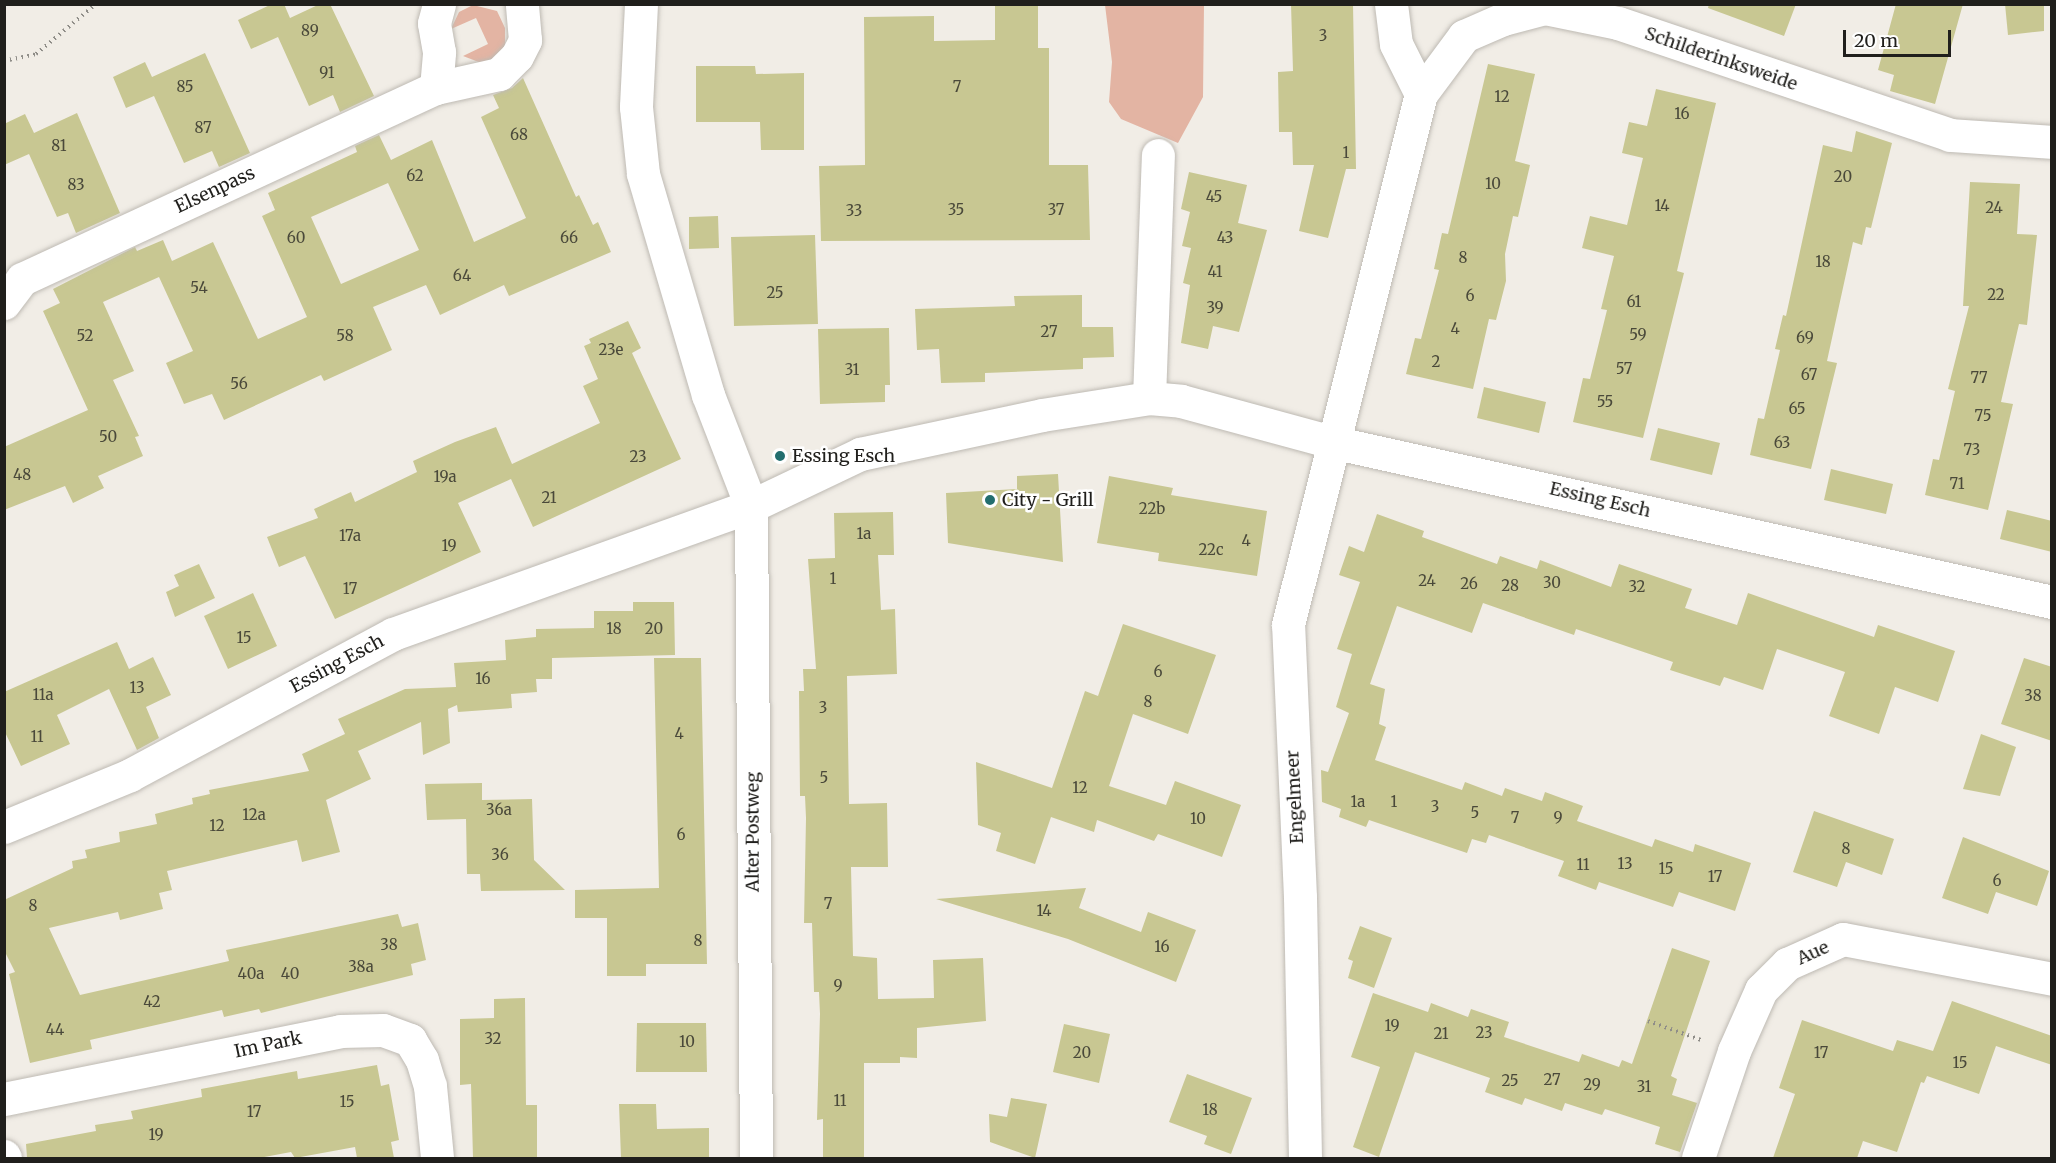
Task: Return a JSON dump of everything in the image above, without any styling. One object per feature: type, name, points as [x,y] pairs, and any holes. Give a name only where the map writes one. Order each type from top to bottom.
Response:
[{"type":"street","points":[[436,88],[439,52],[434,23],[439,4]]},
{"type":"street","name":"Elsenpass","points":[[4,303],[22,279],[436,88],[499,74],[517,56],[525,40],[522,4]]},
{"type":"street","points":[[641,4],[636,107],[643,174],[708,395],[751,506]]},
{"type":"street","points":[[1391,4],[1396,44],[1420,94]]},
{"type":"street","name":"Schilderinksweide","points":[[1332,442],[1420,94],[1464,36],[1503,19],[1545,8],[1618,23],[1950,135],[2052,142]]},
{"type":"street","points":[[1149,398],[1158,155]]},
{"type":"street","name":"Essing Esch","points":[[4,827],[130,775],[393,634],[751,506],[860,454],[1042,415],[1149,398],[1181,401],[1332,442],[2052,602]]},
{"type":"street","name":"Engelmeer","points":[[1305,1158],[1300,897],[1287,625],[1332,442]]},
{"type":"street","name":"Alter Postweg","points":[[751,506],[756,1158]]},
{"type":"street","name":"Aue","points":[[1698,1158],[1734,1051],[1761,990],[1787,964],[1843,939],[2052,979]]},
{"type":"street","name":"Im Park","points":[[4,1099],[340,1031],[383,1030],[410,1040],[422,1060],[430,1086],[437,1158]]},
{"type":"path","points":[[4,61],[36,54],[96,4]]},
{"type":"path","points":[[1648,1021],[1734,1051]]},
{"type":"shaded area","points":[[473,5],[497,11],[505,28],[505,45],[497,57],[484,64],[463,56],[488,44],[476,18],[451,29],[459,12]]},
{"type":"shaded area","points":[[1105,5],[1204,5],[1203,97],[1178,143],[1121,119],[1109,102],[1112,62]]},
{"type":"building","points":[[272,4],[284,4],[290,18],[320,4],[330,4],[374,96],[340,112],[333,95],[309,106],[278,37],[251,49],[238,20]]},
{"type":"building","points":[[995,4],[1038,4],[1038,48],[1049,48],[1049,165],[1088,165],[1090,240],[821,241],[819,166],[865,165],[864,17],[934,16],[934,41],[995,40]]},
{"type":"building","points":[[1291,4],[1353,4],[1356,169],[1346,169],[1328,238],[1299,231],[1314,165],[1293,165],[1292,132],[1279,132],[1278,72],[1293,71]]},
{"type":"building","points":[[1709,4],[1796,4],[1784,36],[1708,8]]},
{"type":"building","points":[[1896,4],[1963,4],[1935,104],[1890,91],[1894,75],[1878,70]]},
{"type":"building","points":[[2005,4],[2044,4],[2044,31],[2008,35]]},
{"type":"building","points":[[205,53],[250,153],[219,167],[212,151],[184,163],[154,96],[126,108],[113,77],[145,62],[152,77]]},
{"type":"building","points":[[1488,64],[1535,74],[1515,161],[1530,165],[1518,217],[1513,216],[1505,254],[1506,281],[1496,320],[1489,319],[1473,389],[1406,374],[1415,338],[1421,339],[1439,270],[1434,269],[1442,233],[1448,234]]},
{"type":"building","points":[[696,66],[755,66],[756,74],[804,73],[804,150],[761,150],[760,122],[696,122]]},
{"type":"building","points":[[523,78],[576,197],[579,195],[593,225],[598,222],[611,252],[509,296],[504,285],[440,315],[426,285],[373,307],[392,350],[324,381],[321,375],[224,420],[212,394],[184,404],[166,363],[193,351],[159,277],[103,302],[134,371],[113,380],[139,436],[135,437],[143,456],[98,476],[104,488],[73,503],[65,486],[4,510],[4,447],[88,410],[43,311],[60,303],[53,289],[135,247],[137,251],[163,240],[172,261],[213,242],[258,339],[307,317],[262,216],[275,210],[268,193],[357,152],[355,146],[379,135],[391,160],[432,140],[474,242],[526,218],[481,117],[499,108],[493,95],[512,88]],"holes":[[[388,183],[419,250],[341,284],[311,217]]]},
{"type":"building","points":[[1656,89],[1716,103],[1677,271],[1684,273],[1643,438],[1573,422],[1583,378],[1590,379],[1607,310],[1601,309],[1614,256],[1582,248],[1590,216],[1627,225],[1643,158],[1622,153],[1629,122],[1647,126]]},
{"type":"building","points":[[77,113],[120,213],[76,233],[68,213],[57,217],[29,154],[4,165],[4,124],[25,114],[34,133]]},
{"type":"building","points":[[1856,131],[1892,143],[1871,228],[1866,227],[1862,245],[1853,242],[1827,361],[1837,363],[1811,469],[1750,455],[1758,418],[1764,419],[1780,350],[1775,349],[1783,315],[1786,316],[1823,145],[1852,152]]},
{"type":"building","points":[[1189,172],[1247,185],[1238,223],[1267,230],[1239,332],[1213,326],[1208,349],[1181,343],[1190,285],[1183,283],[1191,248],[1182,246],[1190,212],[1181,209]]},
{"type":"building","points":[[1970,182],[2020,184],[2017,234],[2037,235],[2027,325],[2019,324],[2001,402],[2013,404],[1988,510],[1925,495],[1933,459],[1939,460],[1955,391],[1948,389],[1969,306],[1963,306]]},
{"type":"building","points":[[718,216],[719,248],[689,249],[689,217]]},
{"type":"building","points":[[815,235],[818,324],[734,326],[731,237]]},
{"type":"building","points":[[1082,295],[1082,327],[1113,327],[1114,357],[1083,358],[1083,369],[985,373],[985,382],[941,383],[939,349],[917,350],[915,309],[1015,306],[1014,296]]},
{"type":"building","points":[[628,321],[641,348],[632,353],[681,459],[533,527],[511,479],[458,503],[481,552],[335,619],[305,556],[279,567],[267,537],[318,518],[314,509],[351,492],[355,502],[417,472],[413,461],[455,442],[496,427],[512,464],[600,423],[583,386],[598,379],[584,346],[591,343],[589,339]]},
{"type":"building","points":[[889,328],[890,385],[885,385],[885,402],[820,404],[818,329]]},
{"type":"building","points":[[1484,387],[1546,402],[1539,433],[1477,418]]},
{"type":"building","points":[[1658,428],[1720,443],[1712,475],[1650,460]]},
{"type":"building","points":[[1831,469],[1893,484],[1886,514],[1824,500]]},
{"type":"building","points":[[1058,474],[1063,562],[948,543],[946,493],[1017,489],[1017,476]]},
{"type":"building","points":[[1109,476],[1173,488],[1171,495],[1267,511],[1257,576],[1158,561],[1159,553],[1097,543]]},
{"type":"building","points":[[2007,510],[2052,521],[2052,552],[2000,539]]},
{"type":"building","points":[[893,512],[894,555],[878,555],[881,610],[895,609],[897,674],[847,676],[849,804],[887,803],[888,867],[851,867],[853,956],[877,958],[878,999],[934,998],[933,960],[983,958],[986,1021],[917,1028],[917,1058],[900,1057],[900,1063],[864,1063],[864,1158],[823,1158],[823,1119],[817,1120],[819,992],[814,992],[812,923],[804,923],[806,818],[805,796],[800,796],[799,691],[804,691],[803,669],[816,669],[808,559],[835,558],[834,513]]},
{"type":"building","points":[[1377,514],[1424,531],[1422,537],[1497,564],[1500,556],[1537,569],[1540,560],[1611,587],[1619,564],[1692,589],[1685,608],[1737,625],[1748,593],[1874,637],[1878,625],[1955,651],[1938,702],[1895,687],[1879,734],[1829,716],[1845,672],[1777,649],[1763,690],[1724,677],[1720,686],[1670,670],[1673,662],[1576,629],[1574,635],[1483,603],[1472,633],[1397,606],[1370,684],[1385,689],[1379,724],[1386,727],[1375,760],[1462,790],[1465,782],[1502,796],[1505,788],[1542,801],[1545,792],[1583,806],[1577,821],[1652,847],[1655,839],[1693,852],[1695,844],[1751,863],[1735,911],[1679,892],[1673,907],[1599,882],[1596,890],[1558,876],[1564,861],[1489,835],[1486,843],[1472,839],[1467,853],[1369,820],[1366,827],[1339,817],[1341,809],[1322,802],[1321,770],[1328,772],[1349,713],[1336,707],[1352,654],[1337,649],[1360,582],[1339,575],[1349,546],[1364,552]]},
{"type":"building","points":[[199,564],[215,598],[175,617],[166,592],[179,586],[174,575]]},
{"type":"building","points":[[253,593],[277,646],[228,669],[204,616]]},
{"type":"building","points":[[633,602],[674,602],[675,655],[552,658],[552,679],[536,679],[537,692],[511,694],[512,708],[458,712],[457,705],[448,709],[450,743],[423,755],[421,722],[358,751],[371,779],[326,800],[340,852],[302,862],[297,840],[167,871],[172,890],[159,893],[163,909],[120,920],[118,912],[49,928],[80,995],[229,961],[226,950],[398,914],[402,927],[418,923],[426,960],[411,964],[413,975],[261,1013],[259,1009],[224,1017],[222,1010],[90,1040],[92,1049],[30,1063],[9,974],[15,972],[4,950],[4,900],[73,868],[72,861],[87,858],[85,850],[120,842],[119,832],[157,824],[155,814],[193,804],[192,798],[210,794],[209,790],[309,771],[302,754],[345,734],[338,719],[405,689],[456,687],[454,663],[506,660],[505,640],[536,637],[536,629],[594,628],[594,611],[633,611]]},
{"type":"building","points":[[1123,624],[1216,655],[1188,734],[1133,714],[1109,786],[1166,805],[1175,781],[1241,805],[1222,857],[1158,834],[1154,841],[1097,820],[1094,832],[1051,817],[1035,864],[996,851],[1001,833],[978,825],[976,762],[1052,788],[1085,691],[1098,696]]},
{"type":"building","points":[[117,642],[129,669],[153,657],[171,695],[146,707],[159,738],[137,750],[109,689],[57,715],[70,744],[21,766],[4,730],[4,692]]},
{"type":"building","points":[[654,658],[701,658],[707,964],[646,964],[646,976],[607,976],[607,918],[575,918],[575,890],[659,888]]},
{"type":"building","points":[[2024,658],[2052,667],[2052,741],[2001,724]]},
{"type":"building","points":[[1981,734],[2016,747],[2000,796],[1963,789]]},
{"type":"building","points":[[482,783],[482,800],[532,799],[534,860],[565,890],[481,891],[480,874],[467,874],[466,819],[427,820],[425,784]]},
{"type":"building","points":[[1814,811],[1894,839],[1882,875],[1846,862],[1837,887],[1793,872]]},
{"type":"building","points":[[1963,837],[2049,871],[2037,906],[1996,892],[1988,914],[1942,898]]},
{"type":"building","points":[[1086,888],[1079,908],[1141,932],[1148,912],[1196,930],[1176,982],[1068,939],[936,899]]},
{"type":"building","points":[[1360,926],[1392,938],[1374,988],[1348,978],[1353,961],[1348,959]]},
{"type":"building","points":[[1672,948],[1710,961],[1671,1076],[1677,1079],[1672,1095],[1697,1103],[1680,1152],[1655,1144],[1660,1127],[1605,1109],[1602,1115],[1565,1103],[1562,1111],[1525,1098],[1522,1105],[1485,1092],[1490,1078],[1415,1052],[1379,1157],[1353,1147],[1380,1067],[1351,1057],[1373,993],[1428,1012],[1431,1003],[1468,1017],[1471,1009],[1509,1022],[1504,1037],[1579,1062],[1582,1054],[1619,1067],[1622,1060],[1632,1064]]},
{"type":"building","points":[[525,998],[526,1105],[537,1105],[537,1158],[473,1158],[471,1084],[460,1085],[460,1019],[494,1018],[494,999]]},
{"type":"building","points":[[1952,1001],[2052,1036],[2052,1065],[1996,1046],[1979,1094],[1927,1076],[1924,1083],[1921,1082],[1897,1152],[1863,1141],[1857,1158],[1773,1158],[1795,1094],[1779,1088],[1802,1020],[1893,1051],[1897,1040],[1933,1051]]},
{"type":"building","points":[[637,1023],[706,1023],[707,1072],[636,1072]]},
{"type":"building","points":[[1064,1024],[1110,1034],[1099,1083],[1053,1072]]},
{"type":"building","points":[[377,1065],[381,1086],[389,1084],[399,1140],[391,1142],[394,1158],[357,1158],[355,1147],[295,1158],[291,1152],[259,1158],[27,1158],[26,1144],[96,1131],[95,1125],[133,1119],[131,1111],[202,1097],[201,1089],[297,1071],[298,1079]]},
{"type":"building","points":[[1187,1074],[1252,1098],[1231,1154],[1204,1144],[1207,1136],[1169,1122]]},
{"type":"building","points":[[1011,1098],[1047,1104],[1035,1158],[990,1142],[989,1114],[1007,1117]]},
{"type":"building","points":[[619,1104],[656,1104],[657,1129],[709,1128],[709,1158],[621,1158]]},
{"type":"place","name":"Essing Esch","points":[[780,456]]},
{"type":"place","name":"City - Grill","points":[[990,500]]}]
